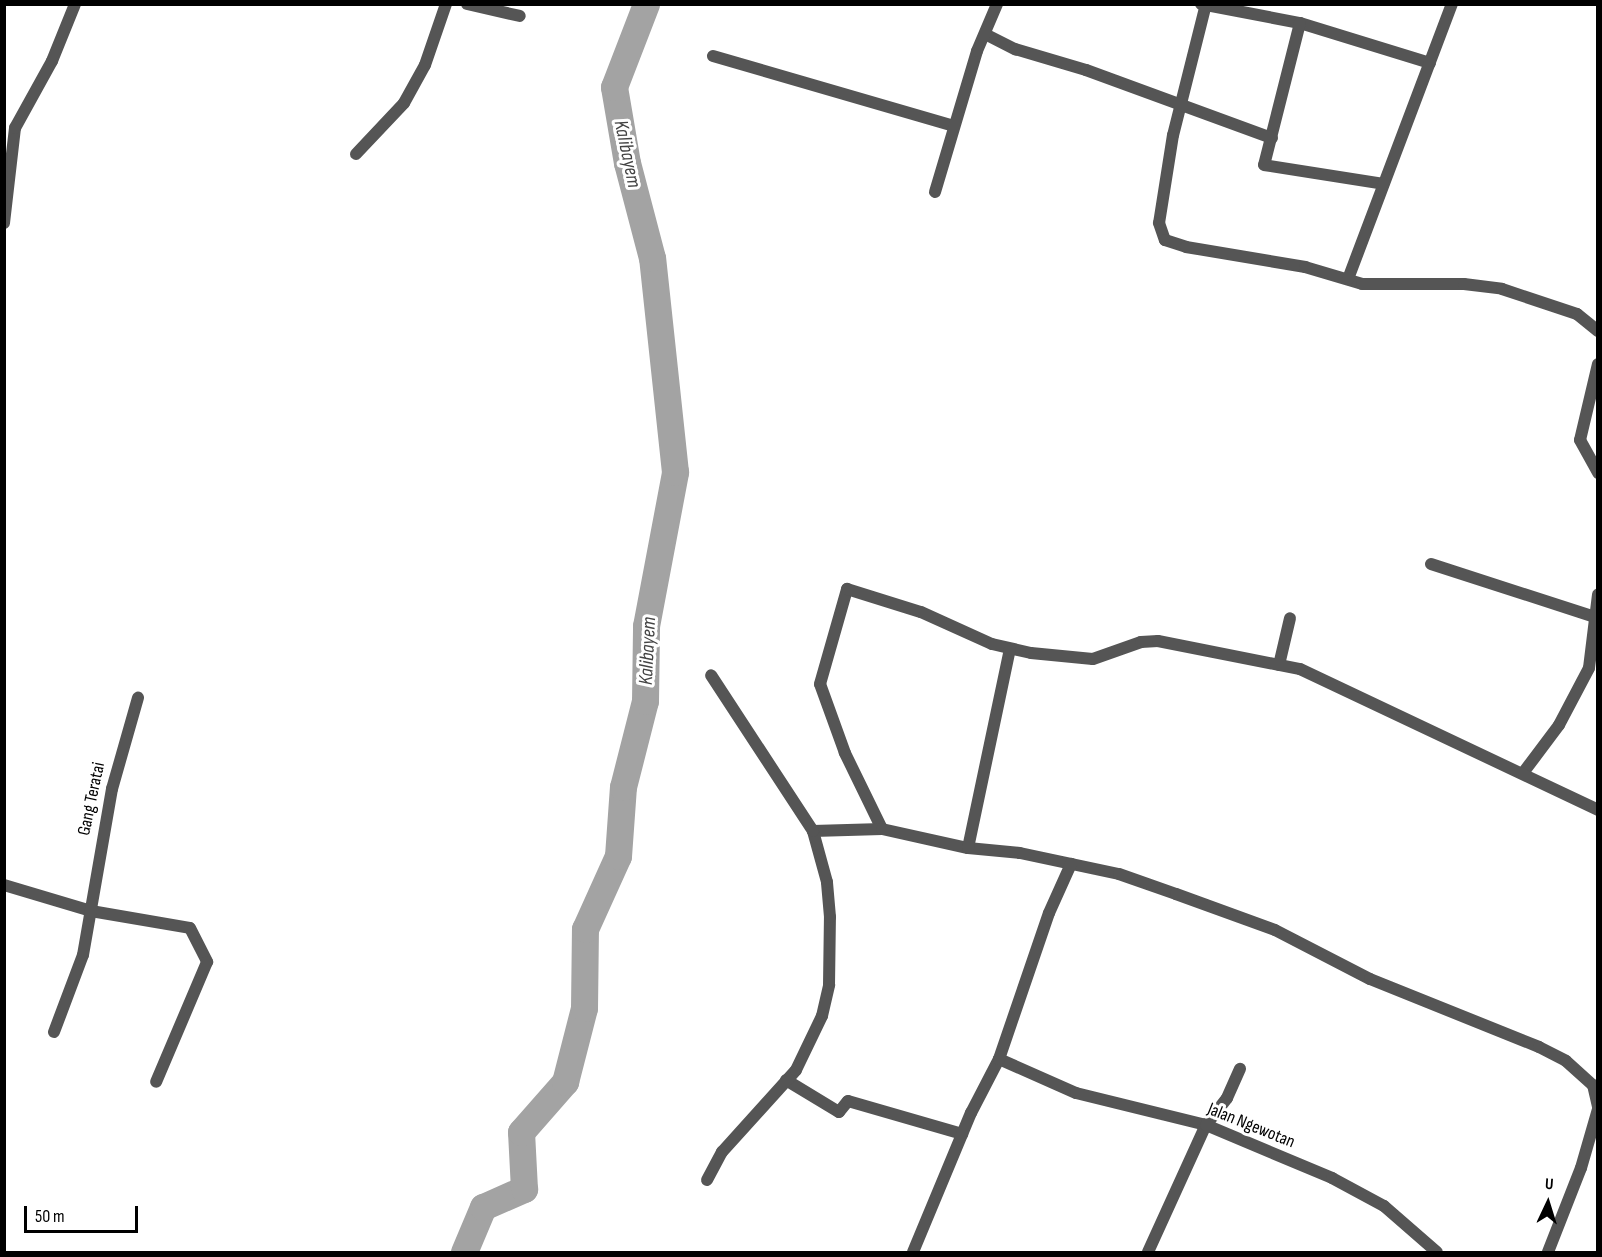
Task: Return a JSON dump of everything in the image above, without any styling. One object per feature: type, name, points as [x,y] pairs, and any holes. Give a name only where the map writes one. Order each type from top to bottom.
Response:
[{"type":"street","points":[[4,223],[15,128],[52,61],[75,4]]},
{"type":"street","points":[[356,154],[404,104],[425,65],[446,4]]},
{"type":"street","points":[[467,4],[519,15]]},
{"type":"street","points":[[935,192],[984,34],[997,4]]},
{"type":"street","points":[[1348,279],[1452,4]]},
{"type":"street","points":[[1430,63],[1300,23],[1204,5],[1173,135],[1159,223],[1165,240],[1186,247],[1305,267],[1348,279],[1387,286],[1464,284],[1502,289],[1576,314],[1598,332]]},
{"type":"street","points":[[1300,23],[1264,165],[1384,184]]},
{"type":"street","points":[[984,34],[1015,49],[1182,104],[1272,138]]},
{"type":"street","points":[[712,56],[954,126]]},
{"type":"street","points":[[1597,366],[1580,437],[1598,473]]},
{"type":"street","points":[[1431,564],[1592,616]]},
{"type":"street","points":[[882,829],[845,753],[820,684],[847,589],[921,612],[1010,649],[1091,659],[1141,642],[1158,641],[1279,665],[1326,679],[1449,743],[1522,773],[1598,810]]},
{"type":"street","points":[[1522,773],[1559,725],[1589,668],[1592,616],[1598,595]]},
{"type":"street","points":[[1279,665],[1290,618]]},
{"type":"street","points":[[968,848],[1010,649]]},
{"type":"street","points":[[707,1180],[722,1152],[796,1070],[822,1016],[829,985],[827,882],[813,831],[711,675]]},
{"type":"street","name":"Gang Teratai","points":[[54,1032],[82,955],[112,789],[138,698]]},
{"type":"street","points":[[813,831],[882,829],[968,848],[1020,853],[1119,874],[1275,930],[1370,979],[1539,1047],[1566,1061],[1595,1085],[1598,1108],[1581,1168],[1548,1252]]},
{"type":"street","points":[[913,1252],[962,1134],[999,1059],[1049,913],[1071,864]]},
{"type":"street","points":[[4,885],[91,911],[190,928],[207,962],[156,1082]]},
{"type":"street","name":"Jalan Ngewotan","points":[[999,1059],[1076,1093],[1206,1125],[1369,1196],[1437,1252]]},
{"type":"street","points":[[1148,1252],[1206,1125],[1227,1098],[1240,1069]]},
{"type":"street","points":[[786,1080],[839,1112],[848,1101],[962,1134]]},
{"type":"waterway","name":"Kalibayem","points":[[464,1252],[483,1207],[524,1189],[521,1132],[565,1082],[584,1008],[585,929],[618,856],[623,787],[645,701],[646,626],[675,472],[652,258],[627,163],[614,87],[646,4]]}]
